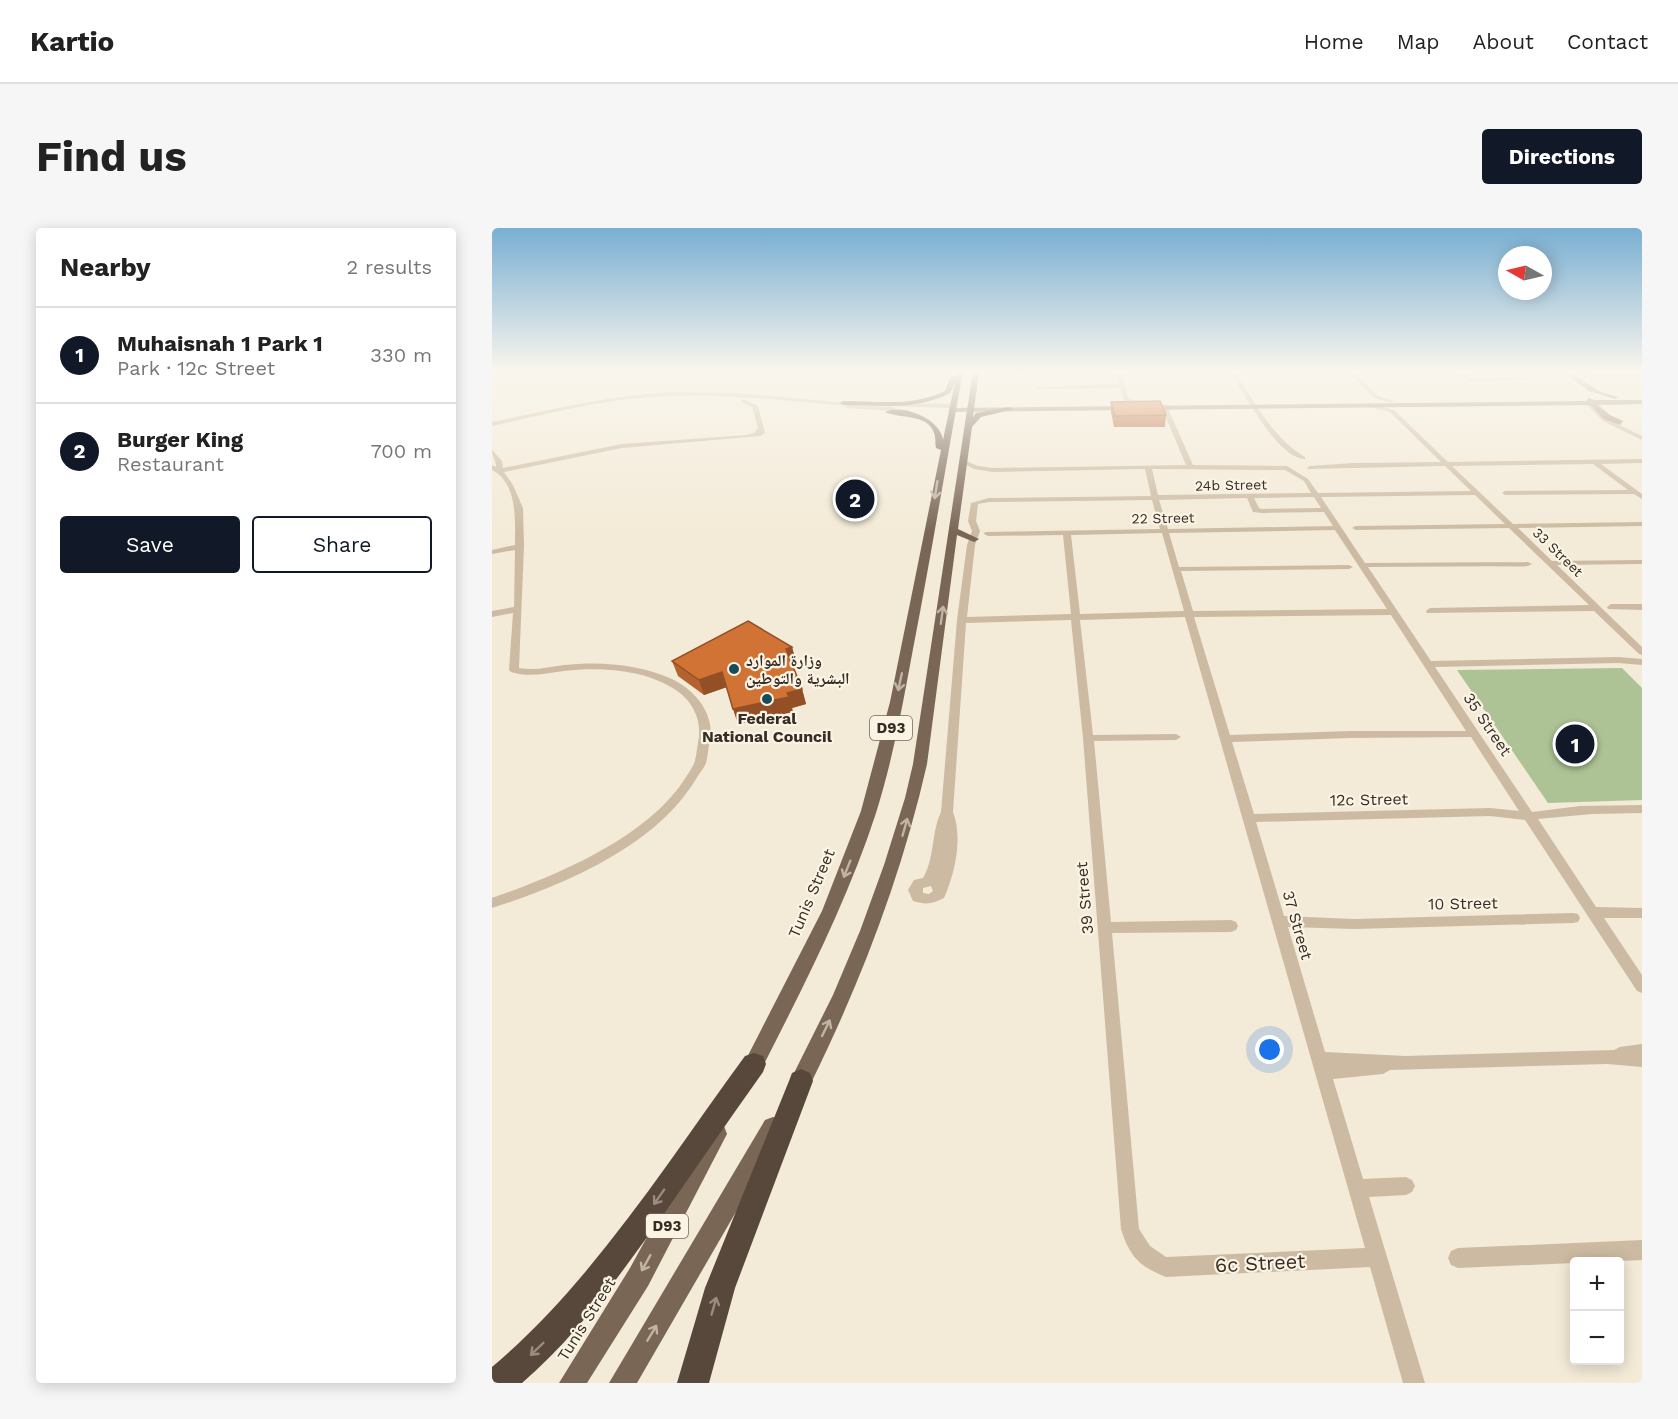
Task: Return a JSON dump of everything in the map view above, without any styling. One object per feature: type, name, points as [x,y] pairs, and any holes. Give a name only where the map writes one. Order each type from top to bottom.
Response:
[{"type":"highway","points":[[498,1383],[523,1363],[565,1322],[600,1281],[754,1064]]},
{"type":"highway","points":[[693,1383],[720,1288],[801,1081]]},
{"type":"main road","points":[[931,425],[937,429],[939,446],[943,451]]},
{"type":"main road","name":"Tunis Street","points":[[572,1383],[639,1277],[754,1064],[825,921],[850,863],[872,801],[888,738],[916,606],[948,425]]},
{"type":"main road","name":"D93","points":[[622,1383],[801,1081],[841,998],[872,926],[910,811],[967,534],[960,482],[967,425]]},
{"type":"main road","points":[[967,428],[970,425]]},
{"type":"street","points":[[498,470],[622,446],[755,437],[762,434],[758,425]]},
{"type":"street","points":[[1172,425],[1190,467]]},
{"type":"street","points":[[1269,425],[1283,445],[1314,465],[1308,472]]},
{"type":"street","name":"33 Street","points":[[1410,425],[1446,464],[1642,652]]},
{"type":"street","points":[[1614,425],[1642,436]]},
{"type":"street","points":[[1623,425],[1642,436]]},
{"type":"street","points":[[1283,445],[1279,464],[1286,468]]},
{"type":"street","points":[[492,452],[499,461],[498,470],[517,500],[520,547],[513,668],[517,671],[529,672],[542,669],[604,666],[645,673],[668,681],[688,694],[700,710],[706,730],[702,755],[687,785],[659,816],[641,831],[597,860],[571,873],[492,903]]},
{"type":"street","points":[[1243,466],[1282,457],[1353,465],[1642,461]]},
{"type":"street","points":[[962,461],[976,468],[993,470],[1111,468],[1147,470],[1173,467],[1243,466],[1286,468]]},
{"type":"street","points":[[1592,462],[1642,497]]},
{"type":"street","points":[[1308,472],[1353,465]]},
{"type":"street","name":"35 Street","points":[[1286,468],[1308,472],[1316,495],[1325,510],[1642,987]]},
{"type":"street","points":[[960,482],[974,473],[993,470]]},
{"type":"street","name":"37 Street","points":[[1147,470],[1414,1383]]},
{"type":"street","points":[[1505,493],[1633,491]]},
{"type":"street","name":"24b Street","points":[[967,534],[976,502],[986,500],[1477,493]]},
{"type":"street","points":[[1249,496],[1256,510],[1325,510]]},
{"type":"street","points":[[1356,528],[1642,524]]},
{"type":"street","name":"22 Street","points":[[988,534],[1338,528]]},
{"type":"street","name":"39 Street","points":[[1067,533],[1088,738],[1130,1229],[1137,1249],[1145,1257]]},
{"type":"street","points":[[934,884],[946,869],[951,828],[947,812],[962,620],[971,545],[967,534]]},
{"type":"street","points":[[492,553],[520,547]]},
{"type":"street","points":[[1550,563],[1642,562]]},
{"type":"street","points":[[1364,567],[1528,564]]},
{"type":"street","points":[[1176,570],[1349,567]]},
{"type":"street","points":[[1611,608],[1642,607]]},
{"type":"street","points":[[1430,611],[1596,608]]},
{"type":"street","points":[[492,615],[518,610]]},
{"type":"street","points":[[962,620],[1394,612]]},
{"type":"street","points":[[1428,664],[1639,661]]},
{"type":"street","points":[[1224,736],[1472,731]]},
{"type":"street","points":[[1088,738],[1176,737]]},
{"type":"street","name":"12c Street","points":[[1248,818],[1642,809]]},
{"type":"street","points":[[1596,917],[1642,913]]},
{"type":"street","points":[[1596,917],[1642,919]]},
{"type":"street","name":"10 Street","points":[[1280,925],[1573,918]]},
{"type":"street","points":[[1103,928],[1231,926]]},
{"type":"street","points":[[1607,1057],[1642,1051]]},
{"type":"street","points":[[1320,1066],[1607,1057],[1642,1060]]},
{"type":"street","points":[[1357,1188],[1406,1186]]},
{"type":"street","points":[[1458,1258],[1642,1250]]},
{"type":"street","name":"6c Street","points":[[1145,1257],[1166,1267],[1378,1257]]},
{"type":"green space","points":[[1622,668],[1642,688],[1642,800],[1548,803],[1457,670]]},
{"type":"building","points":[[748,621],[792,647],[786,649],[802,689],[787,693],[789,697],[733,709],[722,672],[699,680],[672,661]]},
{"type":"place","name":"Burger King","points":[[855,499]]},
{"type":"place","name":"وزارة الموارد البشرية والتوطين","points":[[734,669]]},
{"type":"place","name":"Federal National Council","points":[[767,699]]},
{"type":"place","name":"Muhaisnah 1 Park 1","points":[[1575,744]]}]
